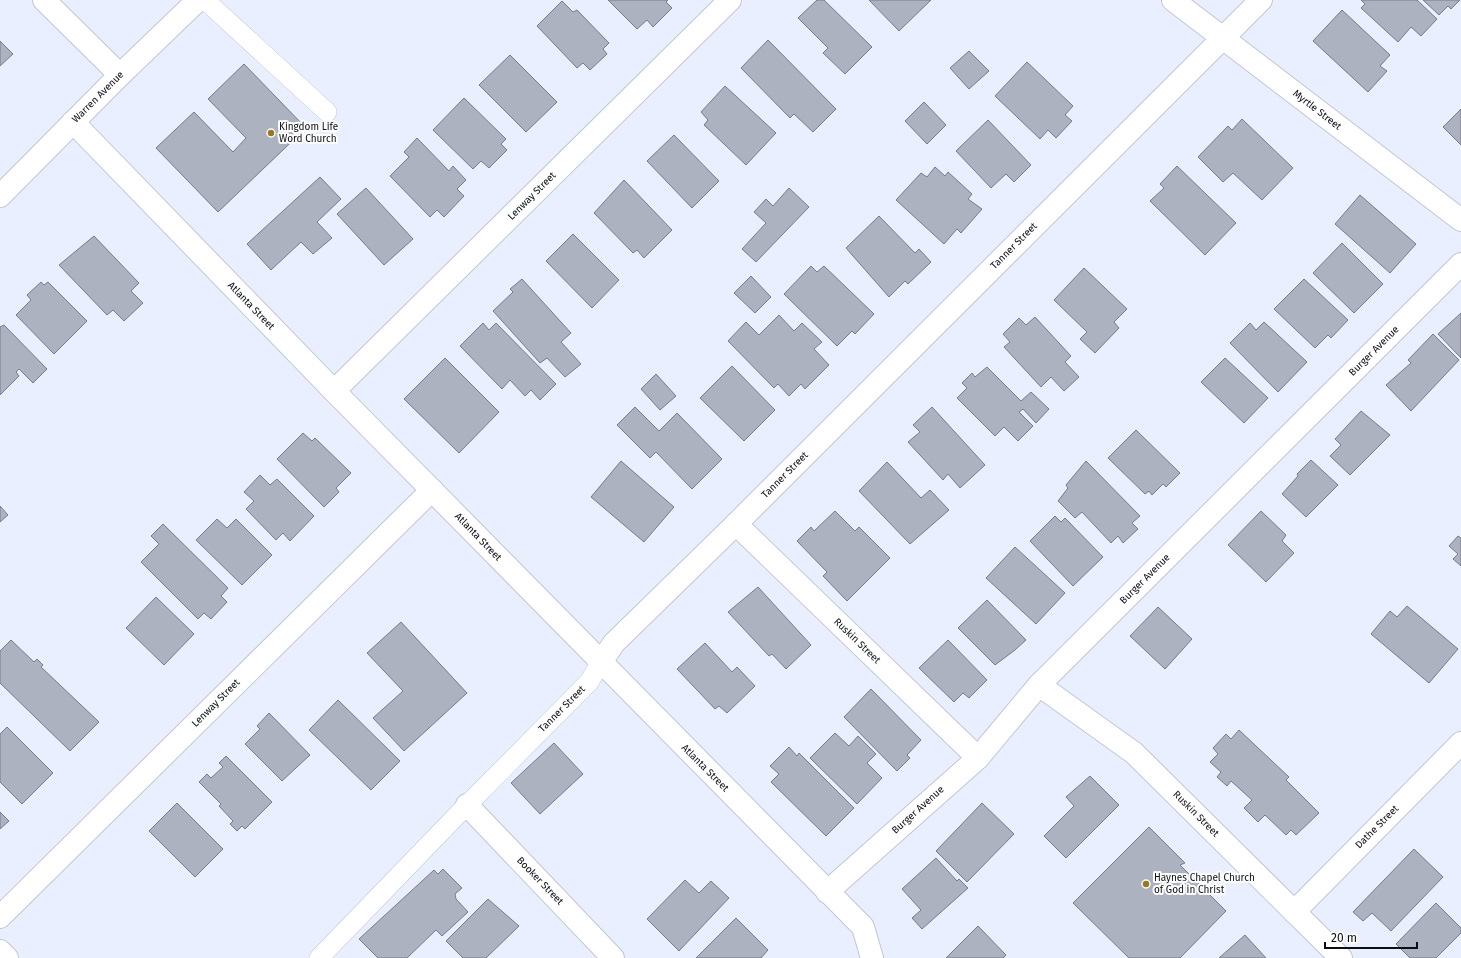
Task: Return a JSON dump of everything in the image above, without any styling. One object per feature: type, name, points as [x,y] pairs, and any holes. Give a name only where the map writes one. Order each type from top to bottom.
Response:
[{"type":"street","points":[[44,0],[120,75]]},
{"type":"street","name":"Warren Avenue","points":[[0,196],[120,75],[198,0]]},
{"type":"street","name":"Lenway Street","points":[[334,391],[730,0]]},
{"type":"street","name":"Myrtle Street","points":[[1173,0],[1461,220]]},
{"type":"street","name":"Tanner Street","points":[[601,662],[614,643],[736,524],[1261,0]]},
{"type":"street","name":"Atlanta Street","points":[[73,122],[334,391],[862,927],[872,958]]},
{"type":"street","name":"Burger Avenue","points":[[827,892],[978,758],[1039,685],[1461,264]]},
{"type":"street","name":"Lenway Street","points":[[0,917],[432,490]]},
{"type":"street","name":"Ruskin Street","points":[[736,524],[978,758]]},
{"type":"street","name":"Ruskin Street","points":[[1039,685],[1134,753],[1341,958]]},
{"type":"street","name":"Dathe Street","points":[[1294,912],[1461,743]]},
{"type":"street","name":"Booker Street","points":[[467,805],[612,958]]},
{"type":"street","points":[[0,951],[7,958]]},
{"type":"lane","points":[[205,0],[327,112]]},
{"type":"lane","name":"Tanner Street","points":[[319,958],[589,682],[601,662]]},
{"type":"building","points":[[608,0],[668,0],[666,2],[672,8],[653,27],[647,20],[637,29]]},
{"type":"building","points":[[817,0],[824,0],[872,47],[845,74],[823,53],[828,48],[798,18]]},
{"type":"building","points":[[869,0],[931,0],[899,31]]},
{"type":"building","points":[[1361,0],[1417,0],[1437,19],[1421,36],[1411,27],[1398,42],[1361,8],[1365,4]]},
{"type":"building","points":[[1423,0],[1460,0],[1451,9],[1448,6],[1439,15]]},
{"type":"building","points":[[562,1],[573,12],[577,10],[609,43],[603,49],[607,54],[590,70],[583,63],[577,68],[537,26]]},
{"type":"building","points":[[1342,10],[1390,55],[1380,66],[1387,71],[1368,92],[1313,41]]},
{"type":"building","points":[[768,40],[836,109],[813,132],[794,114],[790,118],[741,68]]},
{"type":"building","points":[[0,41],[13,54],[0,66]]},
{"type":"building","points":[[969,51],[989,71],[969,89],[950,68]]},
{"type":"building","points":[[510,55],[557,102],[526,132],[479,85]]},
{"type":"building","points":[[1027,62],[1073,106],[1065,115],[1072,121],[1056,138],[1048,130],[1040,139],[995,96]]},
{"type":"building","name":"Kingdom Life Word Church","points":[[244,64],[306,128],[218,212],[156,148],[194,112],[233,152],[246,138],[208,99]]},
{"type":"building","points":[[725,86],[776,133],[746,165],[704,125],[708,120],[701,112]]},
{"type":"building","points":[[464,98],[506,139],[501,144],[507,150],[489,168],[481,161],[473,169],[433,130]]},
{"type":"building","points":[[924,102],[946,125],[927,144],[905,121]]},
{"type":"building","points":[[1461,109],[1461,145],[1443,127]]},
{"type":"building","points":[[1242,119],[1293,168],[1262,200],[1233,173],[1223,182],[1198,157],[1228,126],[1232,130]]},
{"type":"building","points":[[988,120],[1031,165],[1014,182],[1006,174],[991,188],[956,151]]},
{"type":"building","points":[[674,135],[719,181],[692,208],[647,161]]},
{"type":"building","points":[[417,138],[449,171],[453,166],[466,180],[457,189],[464,196],[444,217],[437,210],[430,217],[390,176],[409,157],[404,152]]},
{"type":"building","points":[[1177,166],[1236,223],[1205,255],[1150,201],[1164,188],[1160,184]]},
{"type":"building","points":[[935,167],[945,176],[948,172],[972,194],[968,199],[982,209],[961,233],[957,229],[944,244],[896,200],[921,173],[927,177]]},
{"type":"building","points":[[320,177],[341,199],[317,222],[332,238],[313,254],[301,242],[271,270],[247,244]]},
{"type":"building","points":[[624,180],[672,230],[644,258],[637,250],[633,253],[594,213]]},
{"type":"building","points":[[366,188],[413,239],[384,265],[337,214]]},
{"type":"building","points":[[789,188],[809,207],[756,262],[742,249],[766,223],[754,212],[766,199],[773,206]]},
{"type":"building","points":[[1360,195],[1416,244],[1390,273],[1335,224]]},
{"type":"building","points":[[879,216],[915,253],[919,249],[931,262],[908,284],[905,281],[889,297],[846,248]]},
{"type":"building","points":[[573,234],[619,280],[592,308],[546,261]]},
{"type":"building","points":[[94,236],[139,283],[131,291],[143,303],[124,321],[113,310],[107,315],[59,265]]},
{"type":"building","points":[[1342,243],[1383,284],[1354,313],[1313,273]]},
{"type":"building","points":[[811,266],[817,272],[824,266],[874,314],[855,334],[852,331],[837,346],[784,294]]},
{"type":"building","points":[[1084,268],[1127,309],[1114,322],[1119,328],[1095,353],[1080,339],[1087,332],[1054,300]]},
{"type":"building","points":[[751,276],[771,297],[755,313],[734,293]]},
{"type":"building","points":[[522,279],[571,333],[561,342],[581,364],[565,377],[547,358],[540,363],[493,311],[513,292],[510,289]]},
{"type":"building","points":[[1304,279],[1348,320],[1331,338],[1328,335],[1315,348],[1274,309]]},
{"type":"building","points":[[41,282],[44,285],[48,282],[87,321],[54,354],[16,315],[31,300],[27,295]]},
{"type":"building","points":[[1461,313],[1461,358],[1438,334]]},
{"type":"building","points":[[779,315],[794,331],[802,323],[822,342],[814,349],[829,365],[805,389],[801,384],[789,396],[778,384],[774,388],[728,341],[746,322],[759,335]]},
{"type":"building","points":[[1035,317],[1071,356],[1065,362],[1079,377],[1064,391],[1051,377],[1041,387],[1004,347],[1010,342],[1003,334],[1019,318],[1026,325]]},
{"type":"building","points":[[1264,322],[1307,362],[1278,392],[1230,343],[1250,323],[1256,330]]},
{"type":"building","points":[[483,323],[489,330],[496,323],[556,384],[540,400],[531,390],[525,396],[510,380],[502,389],[460,346]]},
{"type":"building","points":[[4,325],[47,369],[33,383],[19,369],[16,372],[19,376],[0,395],[0,327]]},
{"type":"building","points":[[1433,334],[1459,360],[1411,411],[1386,385],[1411,363],[1408,360]]},
{"type":"building","points":[[445,358],[499,412],[459,453],[404,399]]},
{"type":"building","points":[[1225,358],[1268,398],[1244,423],[1201,382]]},
{"type":"building","points":[[732,366],[775,410],[744,441],[700,398]]},
{"type":"building","points":[[987,367],[1021,401],[1031,392],[1049,409],[1036,423],[1023,409],[1019,412],[1033,426],[1018,441],[1004,427],[995,436],[957,398],[967,388],[962,383],[972,373],[975,377]]},
{"type":"building","points":[[656,374],[676,396],[660,410],[641,389]]},
{"type":"building","points":[[635,407],[659,431],[677,413],[722,459],[692,489],[656,452],[650,458],[617,425]]},
{"type":"building","points":[[932,407],[985,465],[960,488],[948,474],[943,480],[908,442],[920,432],[913,425]]},
{"type":"building","points":[[1361,411],[1390,435],[1350,475],[1330,456],[1341,445],[1335,439]]},
{"type":"building","points":[[1136,430],[1180,473],[1166,487],[1163,484],[1152,495],[1149,491],[1145,494],[1108,458]]},
{"type":"building","points":[[303,433],[312,441],[315,438],[351,473],[336,488],[339,492],[324,507],[277,459]]},
{"type":"building","points":[[1311,460],[1338,485],[1306,517],[1282,494],[1298,476],[1297,474]]},
{"type":"building","points":[[621,461],[674,507],[644,542],[591,497]]},
{"type":"building","points":[[1086,461],[1140,516],[1132,523],[1138,529],[1123,543],[1118,536],[1111,543],[1082,512],[1075,518],[1058,501],[1068,488],[1066,485]]},
{"type":"building","points":[[887,462],[921,498],[930,490],[949,510],[910,544],[859,491]]},
{"type":"building","points":[[260,475],[270,485],[277,479],[314,516],[290,541],[283,533],[276,540],[246,509],[254,501],[244,492]]},
{"type":"building","points":[[0,506],[8,515],[0,522]]},
{"type":"building","points":[[835,511],[855,531],[859,527],[890,558],[847,601],[823,576],[827,572],[797,541],[811,527],[814,531]]},
{"type":"building","points":[[1261,511],[1286,535],[1282,541],[1294,553],[1266,582],[1228,545]]},
{"type":"building","points":[[1055,516],[1061,522],[1065,518],[1103,557],[1073,586],[1030,541]]},
{"type":"building","points":[[217,519],[227,528],[236,519],[272,555],[242,585],[196,540]]},
{"type":"building","points":[[163,524],[228,588],[221,596],[227,602],[211,619],[204,613],[198,619],[141,562],[159,544],[151,536]]},
{"type":"building","points":[[1458,536],[1461,538],[1461,566],[1453,559],[1458,554],[1449,546]]},
{"type":"building","points":[[1015,547],[1065,593],[1036,624],[986,578]]},
{"type":"building","points":[[758,587],[811,645],[786,669],[772,654],[769,656],[728,612]]},
{"type":"building","points":[[156,597],[194,634],[164,665],[126,628]]},
{"type":"building","points":[[987,600],[1026,640],[995,665],[958,628]]},
{"type":"building","points":[[1407,606],[1458,649],[1429,683],[1371,634],[1390,611],[1397,617]]},
{"type":"building","points":[[1158,607],[1192,639],[1165,669],[1130,636]]},
{"type":"building","points":[[401,622],[467,693],[404,751],[373,718],[403,691],[367,653]]},
{"type":"building","points":[[11,640],[34,662],[37,659],[43,665],[41,667],[99,722],[70,751],[0,683],[0,651]]},
{"type":"building","points":[[948,640],[987,680],[969,698],[963,693],[954,702],[919,668]]},
{"type":"building","points":[[705,643],[732,672],[737,667],[755,686],[727,713],[719,706],[715,709],[677,669]]},
{"type":"building","points":[[871,689],[921,740],[907,755],[910,758],[897,771],[844,717]]},
{"type":"building","points":[[338,700],[400,761],[371,790],[309,730]]},
{"type":"building","points":[[269,713],[310,755],[282,781],[245,744],[260,729],[257,726]]},
{"type":"building","points":[[7,727],[53,773],[22,804],[0,782],[0,734]]},
{"type":"building","points":[[1239,730],[1289,777],[1286,780],[1319,813],[1296,835],[1291,830],[1286,835],[1265,815],[1258,822],[1244,808],[1252,800],[1231,781],[1227,786],[1217,777],[1221,772],[1210,762],[1218,754],[1213,748],[1226,734],[1231,739]]},
{"type":"building","points":[[835,733],[849,746],[858,736],[876,754],[867,763],[882,778],[857,804],[810,758]]},
{"type":"building","points":[[554,743],[583,774],[540,814],[511,783]]},
{"type":"building","points":[[789,747],[797,756],[799,753],[854,808],[826,836],[771,782],[779,774],[770,766]]},
{"type":"building","points":[[226,756],[272,802],[245,829],[242,826],[237,831],[230,824],[233,821],[219,806],[221,804],[199,782],[207,774],[211,778],[223,767],[219,763]]},
{"type":"building","points":[[1090,776],[1119,805],[1066,858],[1044,836],[1074,806],[1066,797]]},
{"type":"building","points":[[177,803],[223,849],[195,877],[149,831]]},
{"type":"building","points":[[982,803],[1014,834],[967,882],[936,851]]},
{"type":"building","points":[[0,812],[9,821],[0,829]]},
{"type":"building","name":"Haynes Chapel Church of God in Christ","points":[[1149,827],[1185,863],[1180,865],[1226,911],[1180,958],[1129,958],[1073,903]]},
{"type":"building","points":[[1414,849],[1443,877],[1391,931],[1372,913],[1363,921],[1353,912]]},
{"type":"building","points":[[936,858],[957,881],[959,879],[968,888],[922,929],[912,918],[921,910],[902,889]]},
{"type":"building","points":[[443,869],[462,888],[455,894],[456,899],[468,912],[442,936],[436,930],[407,958],[378,958],[359,939],[434,870],[438,874]]},
{"type":"building","points":[[685,880],[699,893],[711,881],[729,898],[679,951],[647,919]]},
{"type":"building","points":[[488,899],[519,926],[486,958],[463,958],[446,941]]},
{"type":"building","points":[[1436,903],[1461,928],[1461,933],[1436,958],[1410,958],[1396,944]]},
{"type":"building","points":[[736,918],[768,950],[761,958],[696,958]]},
{"type":"building","points":[[978,926],[1006,955],[1003,958],[946,958]]},
{"type":"building","points":[[1245,935],[1266,958],[1219,958]]},
{"type":"place","name":"Kingdom Life Word Church","points":[[271,133]]},
{"type":"place","name":"Haynes Chapel Church of God in Christ","points":[[1146,884]]}]
